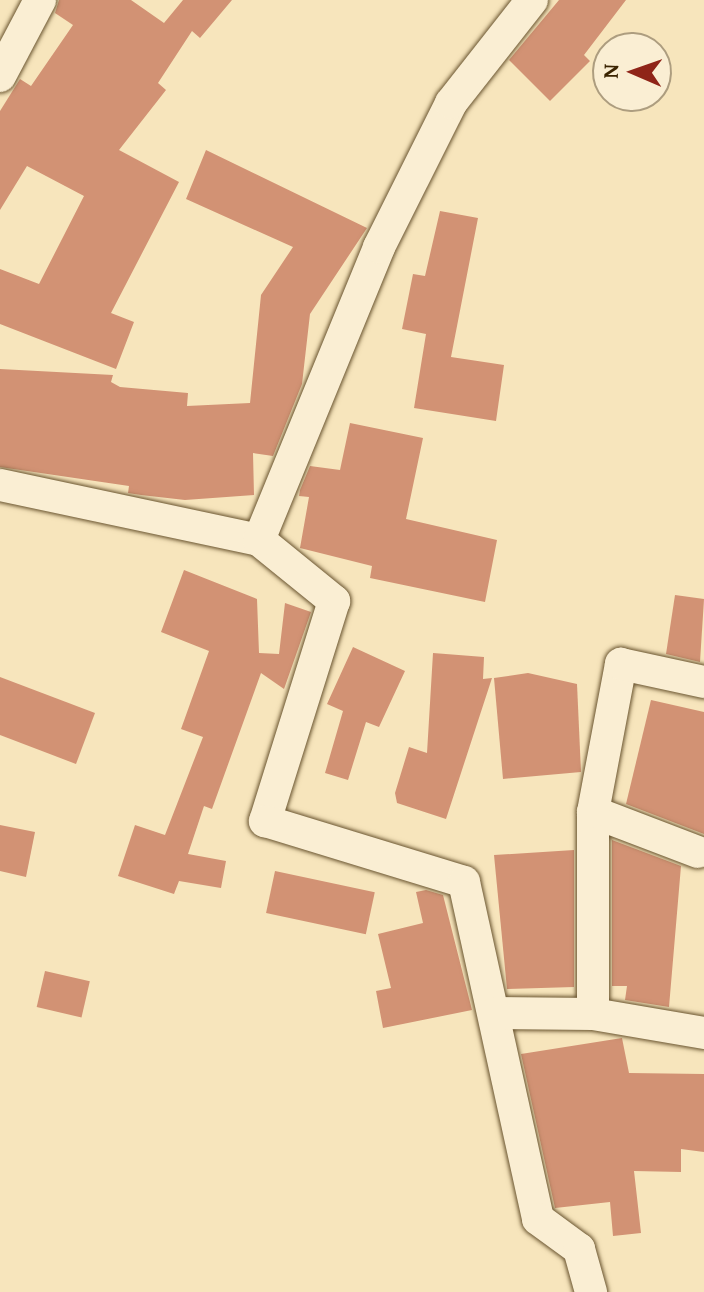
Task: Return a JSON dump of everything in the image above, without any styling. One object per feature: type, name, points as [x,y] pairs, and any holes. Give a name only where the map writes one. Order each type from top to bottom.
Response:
[{"type":"street","points":[[0,76],[40,0]]},
{"type":"street","points":[[259,540],[379,247],[451,103],[532,0]]},
{"type":"street","points":[[0,485],[259,540],[334,601],[265,821],[464,882],[538,1219],[579,1249],[591,1292]]},
{"type":"street","points":[[593,1014],[593,812],[621,664],[704,682]]},
{"type":"street","points":[[593,812],[698,852]]},
{"type":"street","points":[[495,1013],[593,1014],[704,1033]]},
{"type":"building","points":[[59,0],[131,0],[164,23],[183,0],[232,0],[200,38],[192,31],[158,83],[166,90],[119,150],[179,182],[111,313],[134,322],[116,369],[0,324],[0,269],[39,284],[84,196],[27,166],[0,210],[0,111],[20,79],[31,86],[73,25],[55,13]]},
{"type":"building","points":[[559,0],[626,0],[602,32],[592,32],[592,45],[584,55],[590,61],[550,101],[509,60]]},
{"type":"building","points":[[206,150],[367,228],[310,314],[302,384],[273,456],[253,453],[254,495],[185,500],[128,493],[129,486],[0,467],[0,369],[113,375],[111,382],[120,387],[188,393],[187,406],[250,403],[261,295],[293,247],[186,199]]},
{"type":"building","points":[[440,211],[478,218],[451,357],[504,365],[496,421],[414,408],[426,334],[402,329],[413,274],[425,276]]},
{"type":"building","points":[[350,423],[423,438],[406,519],[497,540],[485,602],[370,578],[372,566],[300,548],[309,497],[299,496],[300,490],[310,466],[340,470]]},
{"type":"building","points":[[184,570],[257,599],[259,653],[279,654],[285,603],[311,612],[284,689],[261,673],[212,809],[204,806],[188,854],[226,861],[221,888],[179,881],[174,894],[118,876],[135,825],[165,835],[203,737],[181,729],[209,651],[161,632]]},
{"type":"building","points":[[675,595],[704,599],[700,662],[666,654]]},
{"type":"building","points":[[353,647],[405,671],[379,727],[366,722],[348,780],[325,773],[343,711],[327,704]]},
{"type":"building","points":[[433,653],[484,657],[483,679],[492,678],[446,819],[397,803],[395,793],[409,747],[427,753]]},
{"type":"building","points":[[528,673],[577,684],[581,772],[503,779],[494,678]]},
{"type":"building","points":[[0,677],[95,713],[76,764],[0,735]]},
{"type":"building","points":[[651,700],[704,712],[704,834],[626,804]]},
{"type":"building","points":[[0,825],[35,832],[26,877],[0,871]]},
{"type":"building","points":[[612,840],[681,866],[669,1007],[625,1000],[627,986],[612,986]]},
{"type":"building","points":[[574,850],[574,987],[507,989],[494,855]]},
{"type":"building","points":[[275,871],[375,892],[366,934],[266,913]]},
{"type":"building","points":[[426,890],[443,895],[472,1010],[383,1028],[376,991],[391,988],[378,934],[423,923],[416,892]]},
{"type":"building","points":[[45,971],[90,981],[81,1017],[37,1007]]},
{"type":"building","points":[[622,1038],[629,1073],[704,1074],[704,1152],[681,1149],[681,1172],[634,1171],[641,1233],[613,1236],[610,1202],[555,1208],[521,1054]]}]
